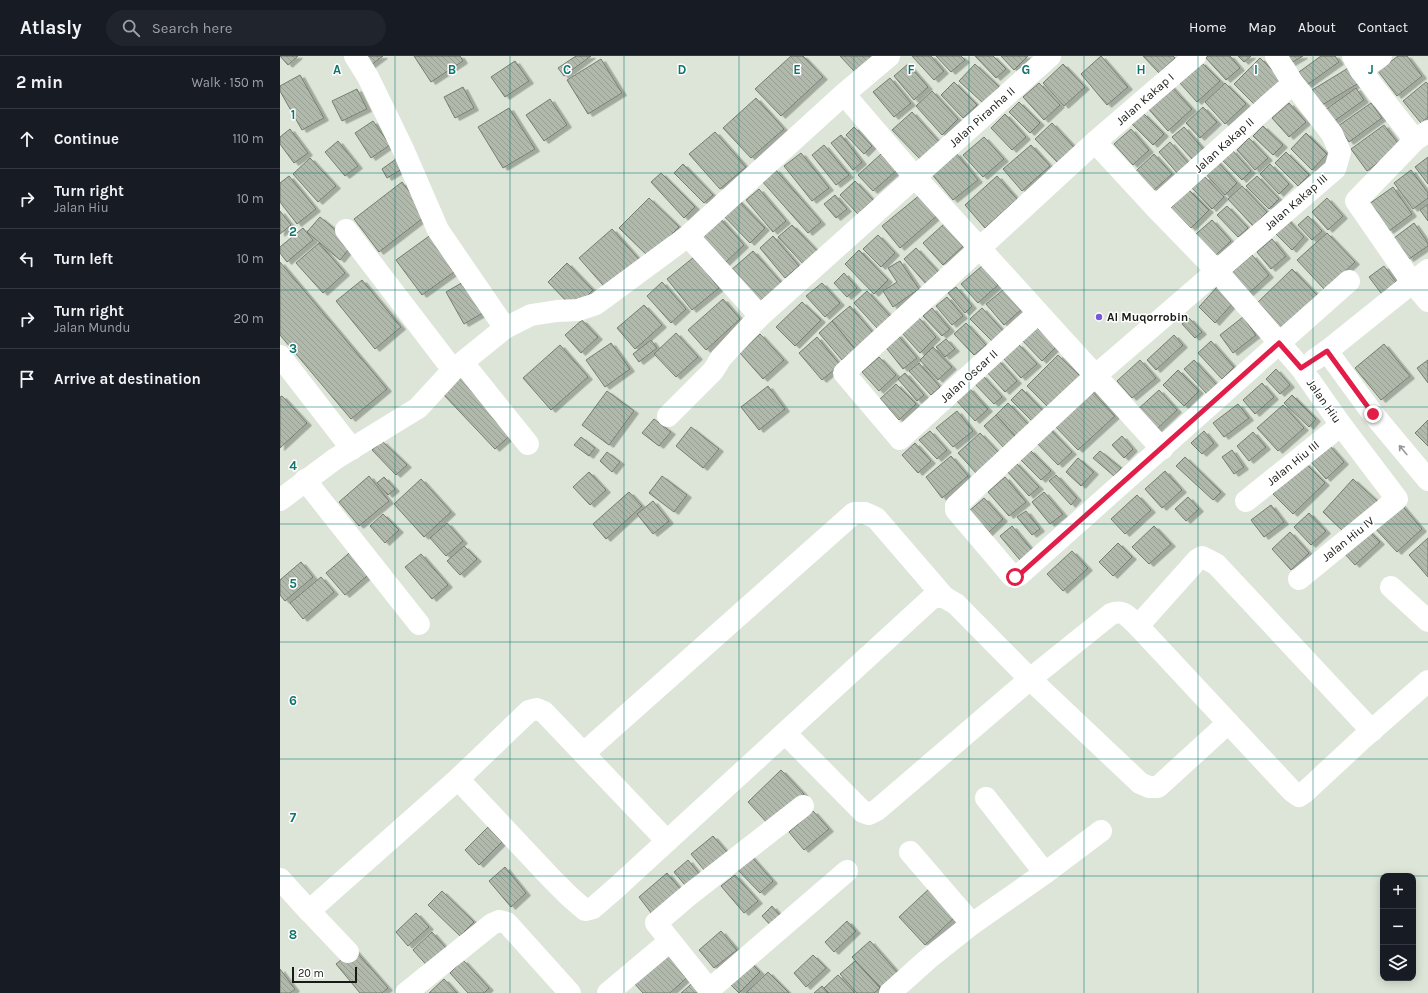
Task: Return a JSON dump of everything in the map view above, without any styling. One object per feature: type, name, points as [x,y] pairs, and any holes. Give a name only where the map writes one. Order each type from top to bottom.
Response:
[{"type":"street","points":[[355,56],[368,77],[402,147],[438,230],[506,328]]},
{"type":"street","points":[[281,498],[352,449],[418,408],[458,367],[506,328],[531,315],[557,311],[578,310],[596,304],[688,236],[844,94],[889,56]]},
{"type":"street","name":"Jalan Piranha II","points":[[668,416],[713,371],[721,358],[760,316],[1050,56]]},
{"type":"street","name":"Jalan Kakap I","points":[[980,249],[1095,142],[1195,56]]},
{"type":"street","points":[[1276,56],[1293,82]]},
{"type":"street","points":[[1381,56],[1357,64],[1422,136],[1356,201],[1420,276],[1428,301]]},
{"type":"street","name":"Jalan Kakap II","points":[[1155,208],[1293,82]]},
{"type":"street","name":"Jalan Kakap III","points":[[1162,449],[1015,577],[1012,576],[956,510],[956,506],[1095,376],[1216,270],[1335,169],[1340,152],[1332,134],[1293,82]]},
{"type":"street","points":[[844,94],[915,177],[1162,449],[1349,281]]},
{"type":"street","name":"Jalan Hiu","points":[[1095,142],[1155,208],[1216,270],[1301,368],[1341,425],[1397,499]]},
{"type":"street","points":[[346,230],[458,367],[528,444]]},
{"type":"street","points":[[688,236],[760,316]]},
{"type":"street","name":"Jalan Oscar II","points":[[980,249],[844,373],[900,439],[1038,313]]},
{"type":"street","points":[[1301,368],[1327,351],[1420,276]]},
{"type":"street","points":[[1327,351],[1373,414],[1428,480]]},
{"type":"street","points":[[280,356],[352,449]]},
{"type":"street","name":"Jalan Hiu III","points":[[1246,501],[1341,425]]},
{"type":"street","points":[[305,480],[419,624]]},
{"type":"street","name":"Jalan Hiu IV","points":[[1299,579],[1397,499]]},
{"type":"street","points":[[584,753],[854,513],[865,513],[876,518],[944,597],[956,604],[1030,679],[1140,783],[1149,787],[1158,787],[1228,722]]},
{"type":"street","points":[[1138,626],[1197,560],[1202,557],[1216,564],[1372,731]]},
{"type":"street","points":[[1391,586],[1428,621]]},
{"type":"street","points":[[458,779],[581,908],[585,910],[593,908],[933,597],[944,597]]},
{"type":"street","points":[[785,733],[863,812],[869,814],[878,810],[1030,679],[1111,614],[1118,611],[1123,613],[1138,626],[1292,791],[1299,796],[1428,681]]},
{"type":"street","points":[[309,911],[458,779],[529,711],[537,709],[544,712],[667,841]]},
{"type":"street","points":[[986,798],[1045,873]]},
{"type":"street","points":[[804,806],[689,895],[656,923],[711,991],[847,871]]},
{"type":"street","points":[[890,993],[928,959],[972,924],[1045,873],[1101,831]]},
{"type":"street","points":[[910,852],[972,924]]},
{"type":"street","points":[[280,878],[348,952]]},
{"type":"street","points":[[406,993],[492,924],[499,921],[507,923],[570,993]]},
{"type":"street","points":[[608,993],[670,940]]},
{"type":"building","points":[[280,56],[298,56],[288,65]]},
{"type":"building","points":[[357,56],[383,56],[367,68]]},
{"type":"building","points":[[414,56],[460,56],[463,61],[431,82]]},
{"type":"building","points":[[576,56],[591,56],[564,76],[558,68]]},
{"type":"building","points":[[791,56],[803,56],[823,77],[781,116],[755,89]]},
{"type":"building","points":[[840,56],[873,56],[855,72]]},
{"type":"building","points":[[912,56],[931,56],[944,71],[934,80]]},
{"type":"building","points":[[936,56],[961,56],[965,60],[951,72]]},
{"type":"building","points":[[975,56],[993,56],[1006,69],[996,78]]},
{"type":"building","points":[[1001,56],[1028,56],[1014,70]]},
{"type":"building","points":[[1101,56],[1128,87],[1107,105],[1081,74]]},
{"type":"building","points":[[1143,56],[1173,56],[1175,58],[1159,73]]},
{"type":"building","points":[[1208,56],[1230,56],[1240,68],[1226,80],[1206,58]]},
{"type":"building","points":[[1238,56],[1251,56],[1244,62]]},
{"type":"building","points":[[1287,56],[1303,56],[1291,63]]},
{"type":"building","points":[[1321,56],[1335,56],[1339,62],[1307,85],[1299,72]]},
{"type":"building","points":[[1398,56],[1407,56],[1422,76],[1397,96],[1378,71]]},
{"type":"building","points":[[1260,58],[1281,79],[1255,105],[1234,84]]},
{"type":"building","points":[[601,59],[622,93],[588,114],[567,80]]},
{"type":"building","points":[[515,61],[529,81],[505,97],[491,77]]},
{"type":"building","points":[[1201,62],[1220,81],[1197,102],[1179,82]]},
{"type":"building","points":[[908,64],[928,87],[914,100],[894,76]]},
{"type":"building","points":[[975,64],[999,87],[983,103],[959,81]]},
{"type":"building","points":[[1063,64],[1085,87],[1064,106],[1043,83]]},
{"type":"building","points":[[1350,67],[1359,83],[1322,105],[1312,90]]},
{"type":"building","points":[[300,75],[324,118],[302,130],[280,91],[280,86]]},
{"type":"building","points":[[890,78],[911,103],[894,117],[873,92]]},
{"type":"building","points":[[954,82],[977,105],[963,118],[941,95]]},
{"type":"building","points":[[1426,82],[1428,84],[1428,117],[1421,123],[1403,101]]},
{"type":"building","points":[[1039,83],[1060,105],[1044,120],[1023,97]]},
{"type":"building","points":[[1225,83],[1246,104],[1225,124],[1205,102]]},
{"type":"building","points":[[1170,85],[1192,109],[1168,131],[1146,106]]},
{"type":"building","points":[[463,87],[474,108],[455,118],[444,97]]},
{"type":"building","points":[[1356,88],[1364,100],[1333,122],[1325,110]]},
{"type":"building","points":[[357,89],[367,109],[342,121],[332,101]]},
{"type":"building","points":[[932,91],[958,119],[942,135],[916,106]]},
{"type":"building","points":[[756,98],[784,129],[751,158],[723,128]]},
{"type":"building","points":[[550,99],[567,125],[544,141],[526,115]]},
{"type":"building","points":[[1019,102],[1040,123],[1030,133],[1009,112]]},
{"type":"building","points":[[1289,103],[1306,122],[1289,137],[1272,118]]},
{"type":"building","points":[[1371,103],[1382,118],[1349,142],[1338,126]]},
{"type":"building","points":[[1203,107],[1217,122],[1200,138],[1186,123]]},
{"type":"building","points":[[509,108],[535,149],[503,168],[478,127]]},
{"type":"building","points":[[912,112],[939,142],[920,159],[892,130]]},
{"type":"building","points":[[1143,113],[1164,134],[1153,145],[1132,124]]},
{"type":"building","points":[[1005,114],[1026,137],[1012,150],[991,128]]},
{"type":"building","points":[[373,121],[390,145],[371,158],[355,133]]},
{"type":"building","points":[[1052,123],[1076,149],[1059,164],[1035,139]]},
{"type":"building","points":[[1384,125],[1400,146],[1367,171],[1351,149]]},
{"type":"building","points":[[1263,126],[1283,145],[1273,155],[1253,136]]},
{"type":"building","points":[[854,127],[872,146],[864,154],[846,135]]},
{"type":"building","points":[[1184,127],[1204,150],[1193,160],[1172,137]]},
{"type":"building","points":[[290,129],[308,153],[294,163],[280,144],[280,137]]},
{"type":"building","points":[[1131,129],[1149,150],[1133,165],[1114,144]]},
{"type":"building","points":[[715,132],[746,167],[720,189],[689,154]]},
{"type":"building","points":[[1306,133],[1327,154],[1312,170],[1291,149]]},
{"type":"building","points":[[841,135],[862,162],[853,170],[831,143]]},
{"type":"building","points":[[984,137],[1004,159],[983,177],[963,155]]},
{"type":"building","points":[[1249,138],[1268,158],[1255,170],[1237,150]]},
{"type":"building","points":[[338,141],[358,166],[345,176],[325,152]]},
{"type":"building","points":[[1170,142],[1189,164],[1178,174],[1159,152]]},
{"type":"building","points":[[824,145],[849,175],[836,185],[812,155]]},
{"type":"building","points":[[1031,145],[1050,166],[1022,191],[1003,169]]},
{"type":"building","points":[[1232,150],[1251,171],[1242,180],[1222,160]]},
{"type":"building","points":[[1286,152],[1309,175],[1298,186],[1275,163]]},
{"type":"building","points":[[801,153],[829,188],[812,201],[784,166]]},
{"type":"building","points":[[956,153],[978,180],[953,200],[931,173]]},
{"type":"building","points":[[881,154],[896,171],[873,191],[858,175]]},
{"type":"building","points":[[1154,154],[1172,174],[1154,190],[1136,171]]},
{"type":"building","points":[[1428,157],[1428,184],[1415,167]]},
{"type":"building","points":[[310,158],[336,186],[318,202],[293,174]]},
{"type":"building","points":[[396,159],[402,169],[387,178],[382,169]]},
{"type":"building","points":[[1216,160],[1237,183],[1225,195],[1203,171]]},
{"type":"building","points":[[683,164],[713,195],[704,203],[674,173]]},
{"type":"building","points":[[1270,164],[1289,184],[1279,194],[1260,174]]},
{"type":"building","points":[[775,169],[821,222],[808,233],[761,180]]},
{"type":"building","points":[[1411,170],[1428,193],[1428,198],[1413,209],[1394,183]]},
{"type":"building","points":[[661,173],[695,207],[684,218],[651,182]]},
{"type":"building","points":[[289,176],[316,209],[297,224],[280,202],[280,183]]},
{"type":"building","points":[[997,176],[1017,199],[985,228],[965,205]]},
{"type":"building","points":[[1257,176],[1279,199],[1269,209],[1246,186]]},
{"type":"building","points":[[1205,177],[1224,197],[1212,209],[1192,188]]},
{"type":"building","points":[[855,181],[873,200],[858,214],[840,195]]},
{"type":"building","points":[[402,182],[427,215],[379,252],[354,219]]},
{"type":"building","points":[[1242,186],[1267,212],[1253,226],[1228,199]]},
{"type":"building","points":[[1393,187],[1412,214],[1389,231],[1369,204]]},
{"type":"building","points":[[759,189],[786,221],[773,232],[746,200]]},
{"type":"building","points":[[1189,190],[1209,210],[1191,228],[1171,208]]},
{"type":"building","points":[[921,194],[938,215],[900,248],[882,226]]},
{"type":"building","points":[[835,195],[847,209],[836,218],[824,204]]},
{"type":"building","points":[[649,198],[679,227],[649,257],[619,228]]},
{"type":"building","points":[[1327,198],[1343,216],[1328,230],[1312,212]]},
{"type":"building","points":[[737,199],[765,228],[750,243],[722,214]]},
{"type":"building","points":[[1428,204],[1428,221],[1420,210]]},
{"type":"building","points":[[1227,206],[1248,228],[1238,237],[1217,215]]},
{"type":"building","points":[[280,211],[291,225],[280,234]]},
{"type":"building","points":[[1308,216],[1322,231],[1312,240],[1298,225]]},
{"type":"building","points":[[320,217],[353,244],[340,260],[307,232]]},
{"type":"building","points":[[720,218],[744,245],[725,263],[700,237]]},
{"type":"building","points":[[1286,218],[1304,237],[1292,250],[1273,231]]},
{"type":"building","points":[[1212,220],[1231,241],[1216,255],[1196,234]]},
{"type":"building","points":[[1414,223],[1428,243],[1428,246],[1409,259],[1394,238]]},
{"type":"building","points":[[944,224],[963,246],[943,265],[923,243]]},
{"type":"building","points":[[792,225],[820,254],[806,267],[778,237]]},
{"type":"building","points":[[303,228],[313,240],[287,262],[280,253],[280,247]]},
{"type":"building","points":[[612,229],[642,263],[609,292],[579,258]]},
{"type":"building","points":[[1327,233],[1355,262],[1325,290],[1297,260]]},
{"type":"building","points":[[432,234],[457,270],[422,295],[396,260]]},
{"type":"building","points":[[878,235],[895,253],[881,267],[863,249]]},
{"type":"building","points":[[773,236],[799,266],[785,278],[760,248]]},
{"type":"building","points":[[1272,239],[1286,256],[1271,269],[1257,252]]},
{"type":"building","points":[[319,243],[345,273],[323,293],[296,263]]},
{"type":"building","points":[[916,248],[940,274],[927,285],[904,259]]},
{"type":"building","points":[[859,250],[888,280],[874,294],[845,264]]},
{"type":"building","points":[[753,251],[783,285],[760,305],[730,271]]},
{"type":"building","points":[[1252,255],[1269,275],[1248,294],[1230,274]]},
{"type":"building","points":[[694,257],[719,288],[692,310],[667,279]]},
{"type":"building","points":[[900,261],[919,289],[893,307],[883,291],[897,282],[888,268]]},
{"type":"building","points":[[280,262],[387,389],[351,419],[280,335]]},
{"type":"building","points":[[567,263],[593,290],[574,309],[548,282]]},
{"type":"building","points":[[982,266],[998,285],[978,303],[961,284]]},
{"type":"building","points":[[1384,266],[1399,286],[1384,297],[1369,277]]},
{"type":"building","points":[[1292,269],[1317,295],[1278,332],[1254,306]]},
{"type":"building","points":[[844,273],[857,288],[847,297],[834,283]]},
{"type":"building","points":[[470,278],[488,310],[464,324],[446,292]]},
{"type":"building","points":[[362,280],[401,327],[375,349],[336,301]]},
{"type":"building","points":[[662,282],[686,309],[671,323],[647,296]]},
{"type":"building","points":[[822,283],[840,303],[825,317],[806,296]]},
{"type":"building","points":[[956,287],[972,306],[965,313],[948,293]]},
{"type":"building","points":[[1217,287],[1234,302],[1215,323],[1199,307]]},
{"type":"building","points":[[1004,289],[1022,309],[1004,325],[986,304]]},
{"type":"building","points":[[867,291],[891,317],[878,329],[854,303]]},
{"type":"building","points":[[947,297],[963,316],[952,325],[936,306]]},
{"type":"building","points":[[723,299],[740,319],[706,350],[688,330]]},
{"type":"building","points":[[802,302],[821,320],[795,346],[776,327]]},
{"type":"building","points":[[644,305],[662,325],[635,349],[617,328]]},
{"type":"building","points":[[850,306],[873,333],[855,349],[832,321]]},
{"type":"building","points":[[932,308],[950,329],[942,336],[923,316]]},
{"type":"building","points":[[982,308],[1004,332],[993,342],[970,319]]},
{"type":"building","points":[[1243,317],[1256,335],[1233,353],[1220,335]]},
{"type":"building","points":[[919,318],[936,337],[920,353],[902,333]]},
{"type":"building","points":[[1189,318],[1202,332],[1195,338],[1182,324]]},
{"type":"building","points":[[582,320],[598,337],[581,353],[565,335]]},
{"type":"building","points":[[832,321],[855,349],[842,360],[819,333]]},
{"type":"building","points":[[966,323],[986,345],[974,355],[954,334]]},
{"type":"building","points":[[1036,327],[1056,347],[1042,361],[1022,340]]},
{"type":"building","points":[[676,333],[698,357],[676,377],[654,354]]},
{"type":"building","points":[[760,334],[784,360],[763,379],[740,353]]},
{"type":"building","points":[[897,334],[917,358],[903,369],[884,345]]},
{"type":"building","points":[[1174,335],[1183,345],[1156,370],[1147,360]]},
{"type":"building","points":[[817,337],[840,365],[822,380],[799,353]]},
{"type":"building","points":[[946,339],[955,349],[945,357],[936,347]]},
{"type":"building","points":[[651,340],[657,348],[639,362],[633,354]]},
{"type":"building","points":[[1211,341],[1234,367],[1222,379],[1198,353]]},
{"type":"building","points":[[611,343],[630,369],[605,387],[586,360]]},
{"type":"building","points":[[1018,344],[1037,364],[1021,378],[1003,358]]},
{"type":"building","points":[[1384,344],[1410,376],[1381,400],[1355,368]]},
{"type":"building","points":[[560,345],[588,377],[551,410],[523,378]]},
{"type":"building","points":[[933,347],[952,367],[938,380],[920,360]]},
{"type":"building","points":[[1058,355],[1081,377],[1049,408],[1027,386]]},
{"type":"building","points":[[879,357],[896,375],[879,391],[862,372]]},
{"type":"building","points":[[998,360],[1017,381],[1005,392],[986,371]]},
{"type":"building","points":[[1140,360],[1156,378],[1132,398],[1117,381]]},
{"type":"building","points":[[1194,360],[1217,385],[1207,394],[1184,369]]},
{"type":"building","points":[[1428,360],[1428,383],[1417,368]]},
{"type":"building","points":[[919,363],[940,387],[931,395],[909,371]]},
{"type":"building","points":[[1276,369],[1290,385],[1280,394],[1266,379]]},
{"type":"building","points":[[1178,370],[1199,391],[1184,406],[1163,385]]},
{"type":"building","points":[[905,373],[924,395],[917,401],[898,379]]},
{"type":"building","points":[[982,375],[1002,397],[994,404],[973,382]]},
{"type":"building","points":[[462,376],[514,432],[495,449],[443,394]]},
{"type":"building","points":[[1262,383],[1274,397],[1255,414],[1243,400]]},
{"type":"building","points":[[896,384],[916,404],[899,420],[880,399]]},
{"type":"building","points":[[768,386],[785,409],[759,430],[741,407]]},
{"type":"building","points":[[969,388],[988,409],[975,421],[956,400]]},
{"type":"building","points":[[1022,389],[1044,412],[1033,422],[1011,400]]},
{"type":"building","points":[[1090,389],[1115,416],[1078,450],[1053,424]]},
{"type":"building","points":[[1159,390],[1177,410],[1155,431],[1136,411]]},
{"type":"building","points":[[607,391],[634,411],[609,445],[582,425]]},
{"type":"building","points":[[1292,395],[1316,419],[1309,427],[1284,403]]},
{"type":"building","points":[[282,396],[307,423],[280,448],[280,397]]},
{"type":"building","points":[[1008,403],[1030,426],[1017,438],[996,415]]},
{"type":"building","points":[[1238,404],[1249,418],[1224,437],[1213,423]]},
{"type":"building","points":[[1283,405],[1304,428],[1278,451],[1257,428]]},
{"type":"building","points":[[957,411],[973,431],[953,447],[936,428]]},
{"type":"building","points":[[996,415],[1017,438],[1005,449],[984,426]]},
{"type":"building","points":[[654,419],[671,432],[659,446],[642,433]]},
{"type":"building","points":[[1428,420],[1428,446],[1415,433]]},
{"type":"building","points":[[1047,426],[1072,452],[1058,465],[1033,439]]},
{"type":"building","points":[[691,427],[719,449],[703,468],[676,446]]},
{"type":"building","points":[[930,431],[947,450],[937,459],[919,440]]},
{"type":"building","points":[[1204,431],[1214,443],[1202,454],[1191,443]]},
{"type":"building","points":[[1253,432],[1266,447],[1249,461],[1237,446]]},
{"type":"building","points":[[980,433],[999,453],[977,474],[958,453]]},
{"type":"building","points":[[1122,436],[1133,449],[1124,458],[1112,445]]},
{"type":"building","points":[[581,437],[595,448],[589,456],[574,445]]},
{"type":"building","points":[[382,441],[407,465],[396,475],[372,450]]},
{"type":"building","points":[[915,443],[931,461],[918,473],[902,455]]},
{"type":"building","points":[[1329,445],[1344,462],[1326,479],[1311,462]]},
{"type":"building","points":[[1030,450],[1051,471],[1041,480],[1020,459]]},
{"type":"building","points":[[1232,450],[1244,467],[1234,474],[1222,457]]},
{"type":"building","points":[[1100,451],[1121,468],[1114,476],[1093,458]]},
{"type":"building","points":[[607,452],[620,462],[612,472],[600,461]]},
{"type":"building","points":[[951,456],[968,476],[942,498],[926,477]]},
{"type":"building","points":[[1185,457],[1221,492],[1213,500],[1176,466]]},
{"type":"building","points":[[1078,458],[1094,472],[1081,486],[1066,472]]},
{"type":"building","points":[[1015,462],[1039,487],[1029,496],[1006,470]]},
{"type":"building","points":[[1305,463],[1325,483],[1293,514],[1273,494]]},
{"type":"building","points":[[1165,471],[1182,490],[1162,508],[1145,489]]},
{"type":"building","points":[[589,472],[606,490],[590,505],[573,487]]},
{"type":"building","points":[[1056,475],[1077,498],[1071,505],[1049,481]]},
{"type":"building","points":[[369,476],[389,501],[359,526],[339,502]]},
{"type":"building","points":[[662,476],[687,495],[674,512],[649,493]]},
{"type":"building","points":[[384,477],[395,489],[388,495],[377,483]]},
{"type":"building","points":[[1005,477],[1026,502],[1009,516],[988,492]]},
{"type":"building","points":[[421,479],[451,512],[424,537],[394,504]]},
{"type":"building","points":[[1353,479],[1378,502],[1347,535],[1323,512]]},
{"type":"building","points":[[629,492],[642,506],[606,539],[593,524]]},
{"type":"building","points":[[1044,492],[1063,514],[1050,524],[1032,502]]},
{"type":"building","points":[[1137,495],[1151,510],[1125,534],[1111,519]]},
{"type":"building","points":[[1188,497],[1199,509],[1186,521],[1175,509]]},
{"type":"building","points":[[984,498],[1003,519],[987,534],[968,512]]},
{"type":"building","points":[[653,501],[669,521],[653,534],[637,514]]},
{"type":"building","points":[[1399,502],[1422,529],[1397,552],[1372,525]]},
{"type":"building","points":[[1271,505],[1284,522],[1264,537],[1251,520]]},
{"type":"building","points":[[1026,511],[1040,529],[1032,535],[1017,517]]},
{"type":"building","points":[[1309,513],[1326,531],[1311,545],[1294,527]]},
{"type":"building","points":[[383,514],[399,530],[385,543],[370,526]]},
{"type":"building","points":[[447,523],[463,541],[446,556],[430,538]]},
{"type":"building","points":[[1012,526],[1032,550],[1020,560],[1000,536]]},
{"type":"building","points":[[1154,526],[1171,544],[1149,564],[1132,547]]},
{"type":"building","points":[[1368,530],[1380,542],[1355,565],[1343,552]]},
{"type":"building","points":[[1290,532],[1309,553],[1291,570],[1272,549]]},
{"type":"building","points":[[1428,538],[1428,577],[1409,555]]},
{"type":"building","points":[[1118,543],[1132,557],[1113,576],[1099,562]]},
{"type":"building","points":[[464,546],[477,559],[460,575],[447,561]]},
{"type":"building","points":[[355,548],[374,570],[345,595],[326,573]]},
{"type":"building","points":[[1072,551],[1088,568],[1063,591],[1047,574]]},
{"type":"building","points":[[421,554],[448,585],[432,599],[405,567]]},
{"type":"building","points":[[301,562],[313,577],[285,601],[280,595],[280,580]]},
{"type":"building","points":[[321,577],[334,592],[303,619],[290,603]]},
{"type":"building","points":[[781,770],[804,794],[770,826],[748,802]]},
{"type":"building","points":[[813,811],[829,829],[804,850],[789,832]]},
{"type":"building","points":[[488,827],[502,842],[479,865],[465,850]]},
{"type":"building","points":[[713,836],[731,857],[709,876],[691,854]]},
{"type":"building","points":[[749,854],[773,881],[760,893],[735,867]]},
{"type":"building","points":[[688,860],[704,880],[690,891],[674,872]]},
{"type":"building","points":[[505,867],[526,893],[511,907],[489,881]]},
{"type":"building","points":[[667,873],[681,890],[652,914],[639,897]]},
{"type":"building","points":[[735,875],[758,901],[744,913],[721,886]]},
{"type":"building","points":[[931,887],[957,915],[925,945],[899,917]]},
{"type":"building","points":[[442,891],[474,922],[460,936],[428,905]]},
{"type":"building","points":[[772,906],[784,920],[774,929],[762,916]]},
{"type":"building","points":[[416,913],[429,927],[408,946],[396,932]]},
{"type":"building","points":[[847,921],[856,931],[834,952],[825,942]]},
{"type":"building","points":[[721,931],[737,950],[714,968],[699,950]]},
{"type":"building","points":[[432,932],[451,954],[432,971],[413,950]]},
{"type":"building","points":[[870,941],[898,973],[881,988],[852,957]]},
{"type":"building","points":[[354,949],[388,988],[382,993],[360,993],[336,964]]},
{"type":"building","points":[[670,951],[691,974],[670,993],[643,993],[634,983]]},
{"type":"building","points":[[813,955],[826,968],[806,987],[794,973]]},
{"type":"building","points":[[747,959],[760,972],[739,993],[726,980]]},
{"type":"building","points":[[463,960],[489,988],[484,993],[468,993],[450,973]]},
{"type":"building","points":[[855,961],[880,988],[874,993],[857,993],[840,974]]},
{"type":"building","points":[[280,969],[295,989],[290,993],[280,993]]},
{"type":"building","points":[[768,972],[789,993],[746,993]]},
{"type":"building","points":[[838,975],[855,993],[829,993],[824,988]]},
{"type":"building","points":[[444,979],[457,993],[429,993]]},
{"type":"building","points":[[695,981],[706,993],[681,993]]},
{"type":"building","points":[[822,986],[828,993],[814,993]]},
{"type":"place","name":"Al Muqorrobin","points":[[1099,317]]},
{"type":"route","points":[[1015,577],[1162,449],[1279,343],[1301,368],[1327,351],[1373,414]]}]
